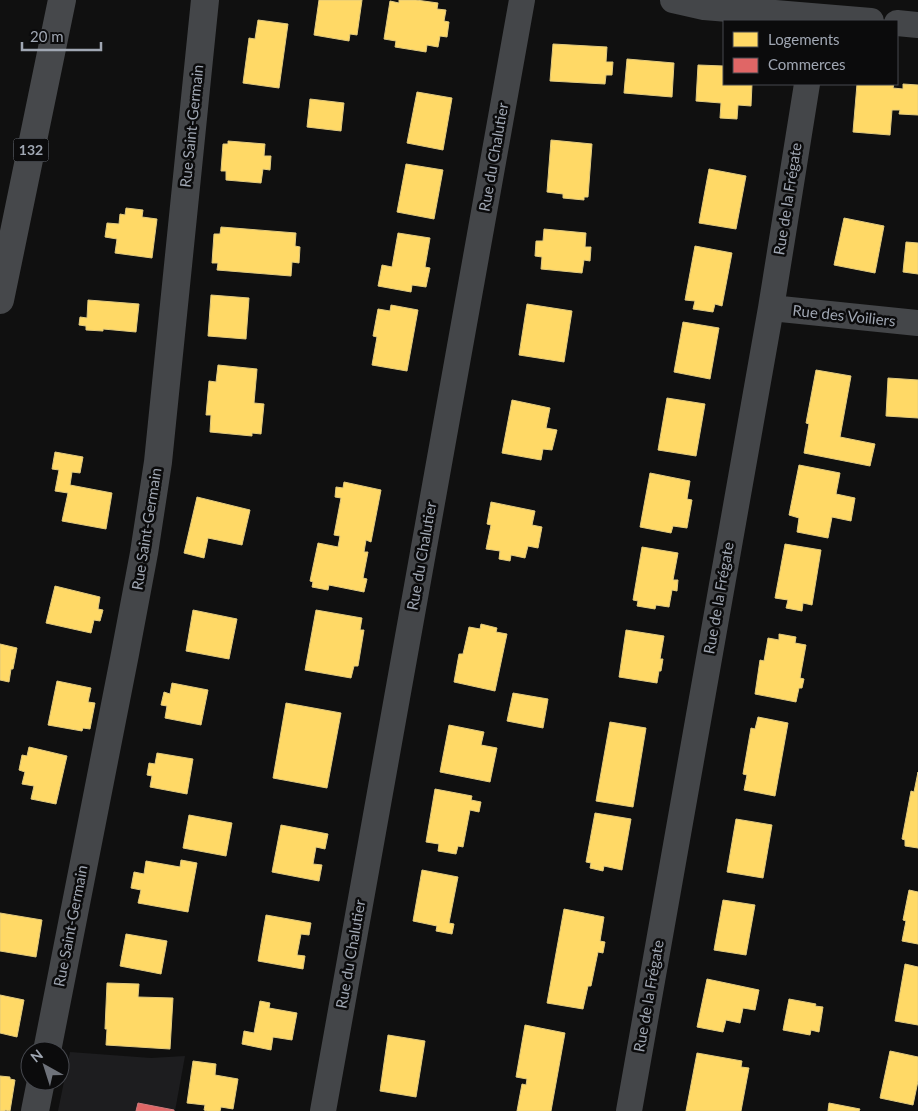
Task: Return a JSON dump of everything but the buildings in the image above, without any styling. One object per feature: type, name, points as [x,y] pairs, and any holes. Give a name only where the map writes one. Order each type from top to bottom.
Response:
[{"type":"main road","name":"132","points":[[0,300],[62,0]]},
{"type":"street","name":"Rue Saint-Germain","points":[[49,1041],[144,553],[158,462],[205,0]]},
{"type":"street","name":"Rue du Chalutier","points":[[323,1111],[522,0]]},
{"type":"street","points":[[673,0],[704,7],[817,19],[844,20]]},
{"type":"street","points":[[898,23],[918,25]]},
{"type":"street","name":"Rue de la Frégate","points":[[629,1111],[771,308],[807,85]]},
{"type":"street","name":"Rue des Voiliers","points":[[771,308],[918,323]]},
{"type":"street","points":[[35,1111],[39,1091]]},
{"type":"shaded area","points":[[70,1052],[151,1058],[185,1056],[175,1111],[58,1111],[62,1091],[70,1091]]}]
